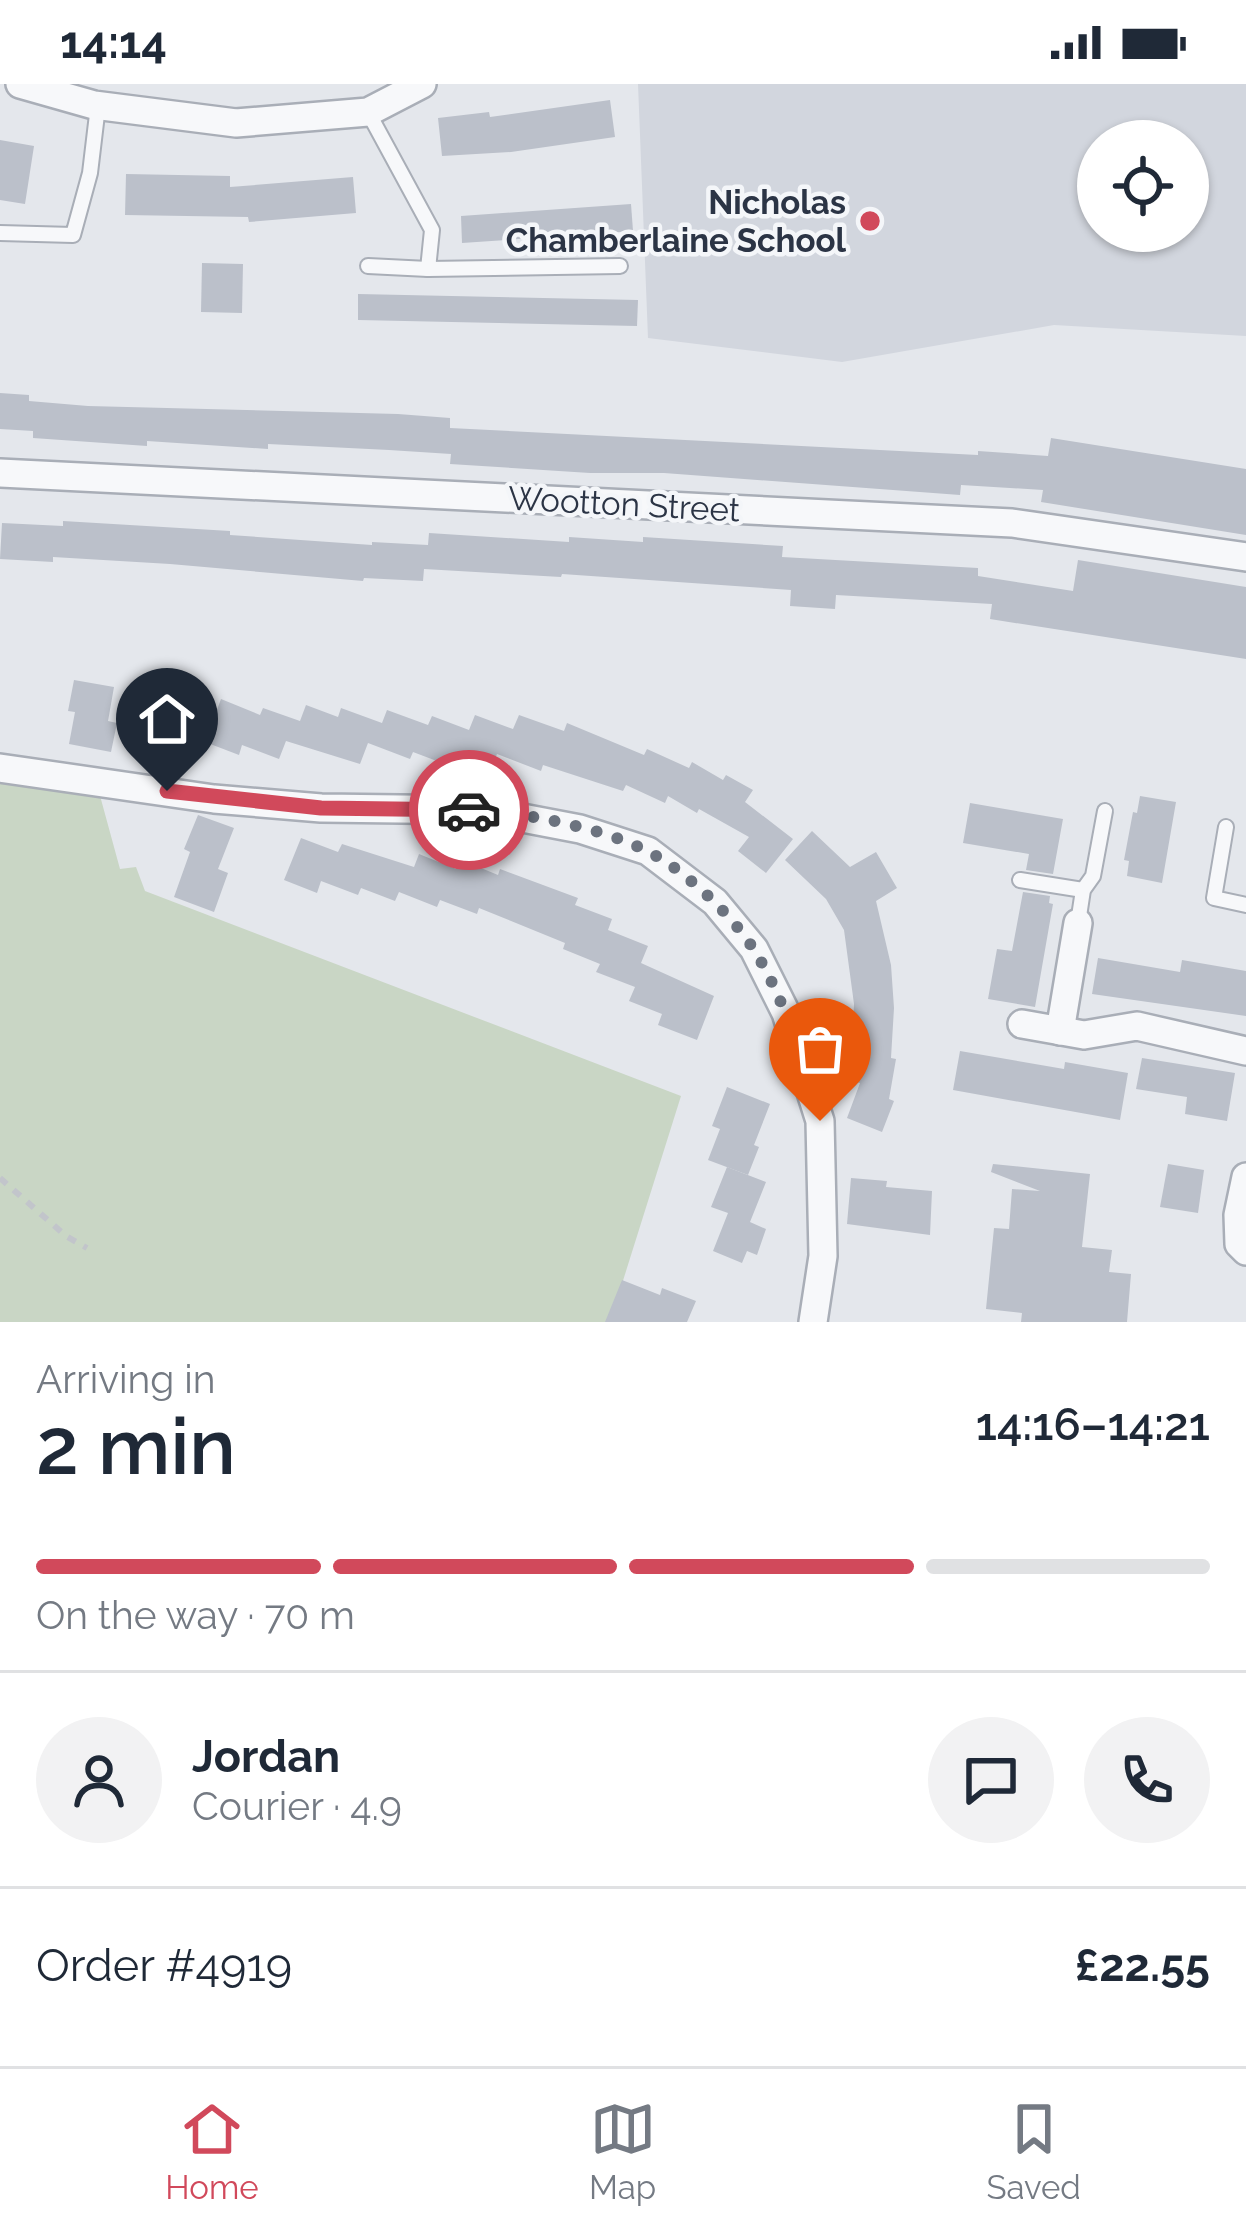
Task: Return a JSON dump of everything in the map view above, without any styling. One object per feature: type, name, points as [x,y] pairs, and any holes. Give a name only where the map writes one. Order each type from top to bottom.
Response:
[{"type":"street","points":[[20,84],[98,106],[236,123],[368,112],[422,84]]},
{"type":"street","name":"Wootton Street","points":[[0,472],[1012,523],[1246,557]]},
{"type":"street","points":[[0,768],[214,799],[481,810],[580,829],[648,851],[715,902],[754,949],[786,1013],[820,1121],[823,1256],[813,1322]]},
{"type":"street","points":[[1060,1031],[1078,922]]},
{"type":"street","points":[[1022,1024],[1084,1035],[1137,1026],[1246,1051]]},
{"type":"street","points":[[1246,1178],[1238,1215],[1238,1244],[1246,1251]]},
{"type":"lane","points":[[0,233],[73,235],[90,173],[98,106]]},
{"type":"lane","points":[[368,112],[432,230],[428,269]]},
{"type":"lane","points":[[368,266],[620,266]]},
{"type":"lane","points":[[1078,922],[1106,811]]},
{"type":"lane","points":[[1226,827],[1214,898],[1246,905]]},
{"type":"lane","points":[[1020,880],[1084,890]]},
{"type":"path","points":[[0,1178],[66,1236],[87,1248]]},
{"type":"shaded area","name":"Nicholas Chamberlaine School","points":[[638,84],[1246,84],[1246,336],[1054,325],[842,362],[648,338]]},
{"type":"green space","points":[[0,777],[99,792],[120,869],[136,867],[145,891],[681,1096],[610,1322],[0,1322]]},
{"type":"building","points":[[610,100],[615,137],[442,156],[438,118],[489,112],[490,117]]},
{"type":"building","points":[[0,140],[34,146],[25,204],[0,200]]},
{"type":"building","points":[[126,174],[230,176],[230,187],[353,177],[356,213],[249,222],[248,217],[125,215]]},
{"type":"building","points":[[631,204],[633,231],[462,243],[461,216]]},
{"type":"building","points":[[202,263],[243,264],[242,313],[201,312]]},
{"type":"building","points":[[358,294],[638,300],[637,326],[358,320]]},
{"type":"building","points":[[0,393],[29,395],[29,401],[88,406],[398,414],[450,418],[450,428],[978,455],[978,451],[1048,456],[1051,438],[1246,469],[1246,535],[1041,502],[1043,490],[961,485],[960,495],[664,473],[450,464],[451,454],[389,450],[147,441],[147,446],[33,438],[33,431],[0,429]]},
{"type":"building","points":[[63,521],[372,545],[428,545],[429,533],[569,542],[569,537],[643,542],[643,537],[783,546],[782,557],[978,568],[978,576],[1073,591],[1078,560],[1246,587],[1246,659],[990,619],[992,604],[836,595],[835,609],[790,606],[791,590],[562,574],[424,569],[423,581],[363,581],[170,564],[0,559],[2,523],[63,526]]},
{"type":"building","points":[[74,680],[114,687],[108,721],[117,723],[111,752],[69,744]]},
{"type":"building","points":[[221,699],[260,715],[263,708],[300,721],[306,705],[338,717],[341,708],[382,723],[387,710],[428,725],[432,716],[469,730],[475,715],[513,729],[519,715],[564,731],[567,723],[644,755],[647,749],[689,768],[692,762],[723,780],[726,775],[753,790],[745,802],[793,839],[766,873],[738,851],[749,837],[699,809],[697,813],[668,796],[665,803],[626,785],[623,791],[543,765],[541,771],[497,754],[492,767],[456,753],[450,766],[413,752],[410,759],[368,743],[360,764],[286,741],[279,759],[242,745],[239,755],[205,742]]},
{"type":"building","points":[[1140,796],[1176,802],[1162,883],[1127,876],[1129,861],[1124,860]]},
{"type":"building","points":[[970,803],[1063,819],[1053,874],[1026,870],[1029,854],[963,843]]},
{"type":"building","points":[[198,815],[234,828],[218,869],[228,873],[214,912],[174,897],[190,852],[184,849]]},
{"type":"building","points":[[812,831],[850,867],[876,852],[897,888],[876,901],[891,965],[891,1058],[896,1059],[889,1099],[894,1101],[882,1132],[847,1118],[860,1083],[850,1081],[857,1046],[852,1045],[854,1004],[844,930],[826,899],[785,860]]},
{"type":"building","points":[[301,838],[338,852],[342,844],[414,867],[419,854],[456,869],[459,859],[578,898],[575,905],[612,919],[608,930],[648,946],[641,963],[714,996],[697,1040],[658,1025],[662,1014],[629,1001],[635,987],[596,972],[600,964],[563,949],[565,943],[479,908],[477,914],[440,900],[437,907],[399,892],[395,901],[361,888],[358,895],[321,881],[317,893],[284,880]]},
{"type":"building","points":[[1023,892],[1050,896],[1053,904],[1035,1007],[988,999],[997,949],[1012,951]]},
{"type":"building","points":[[1098,958],[1180,972],[1182,960],[1246,971],[1246,1016],[1092,994]]},
{"type":"building","points":[[960,1051],[1064,1069],[1065,1062],[1128,1073],[1120,1120],[953,1090]]},
{"type":"building","points":[[1142,1058],[1235,1073],[1227,1121],[1185,1114],[1187,1097],[1136,1089]]},
{"type":"building","points":[[727,1087],[770,1104],[748,1175],[708,1160],[720,1129],[712,1126]]},
{"type":"building","points":[[993,1164],[1090,1174],[1082,1247],[1112,1250],[1109,1272],[1131,1274],[1127,1322],[1021,1322],[1022,1313],[986,1309],[994,1228],[1009,1229],[1012,1189],[1040,1191],[991,1172]]},
{"type":"building","points":[[1168,1164],[1204,1170],[1198,1213],[1160,1207]]},
{"type":"building","points":[[727,1167],[766,1182],[750,1222],[766,1229],[757,1255],[747,1251],[742,1263],[713,1251],[728,1213],[711,1207]]},
{"type":"building","points":[[851,1178],[932,1191],[930,1235],[847,1224]]},
{"type":"building","points":[[622,1280],[660,1295],[662,1288],[696,1301],[687,1322],[605,1322]]},
{"type":"way so far","points":[[469,810],[580,829],[648,851],[715,902],[754,949],[786,1013],[820,1121]]},
{"type":"place","name":"Nicholas Chamberlaine School","points":[[870,221]]},
{"type":"route","points":[[167,791],[321,808],[469,810]]}]
